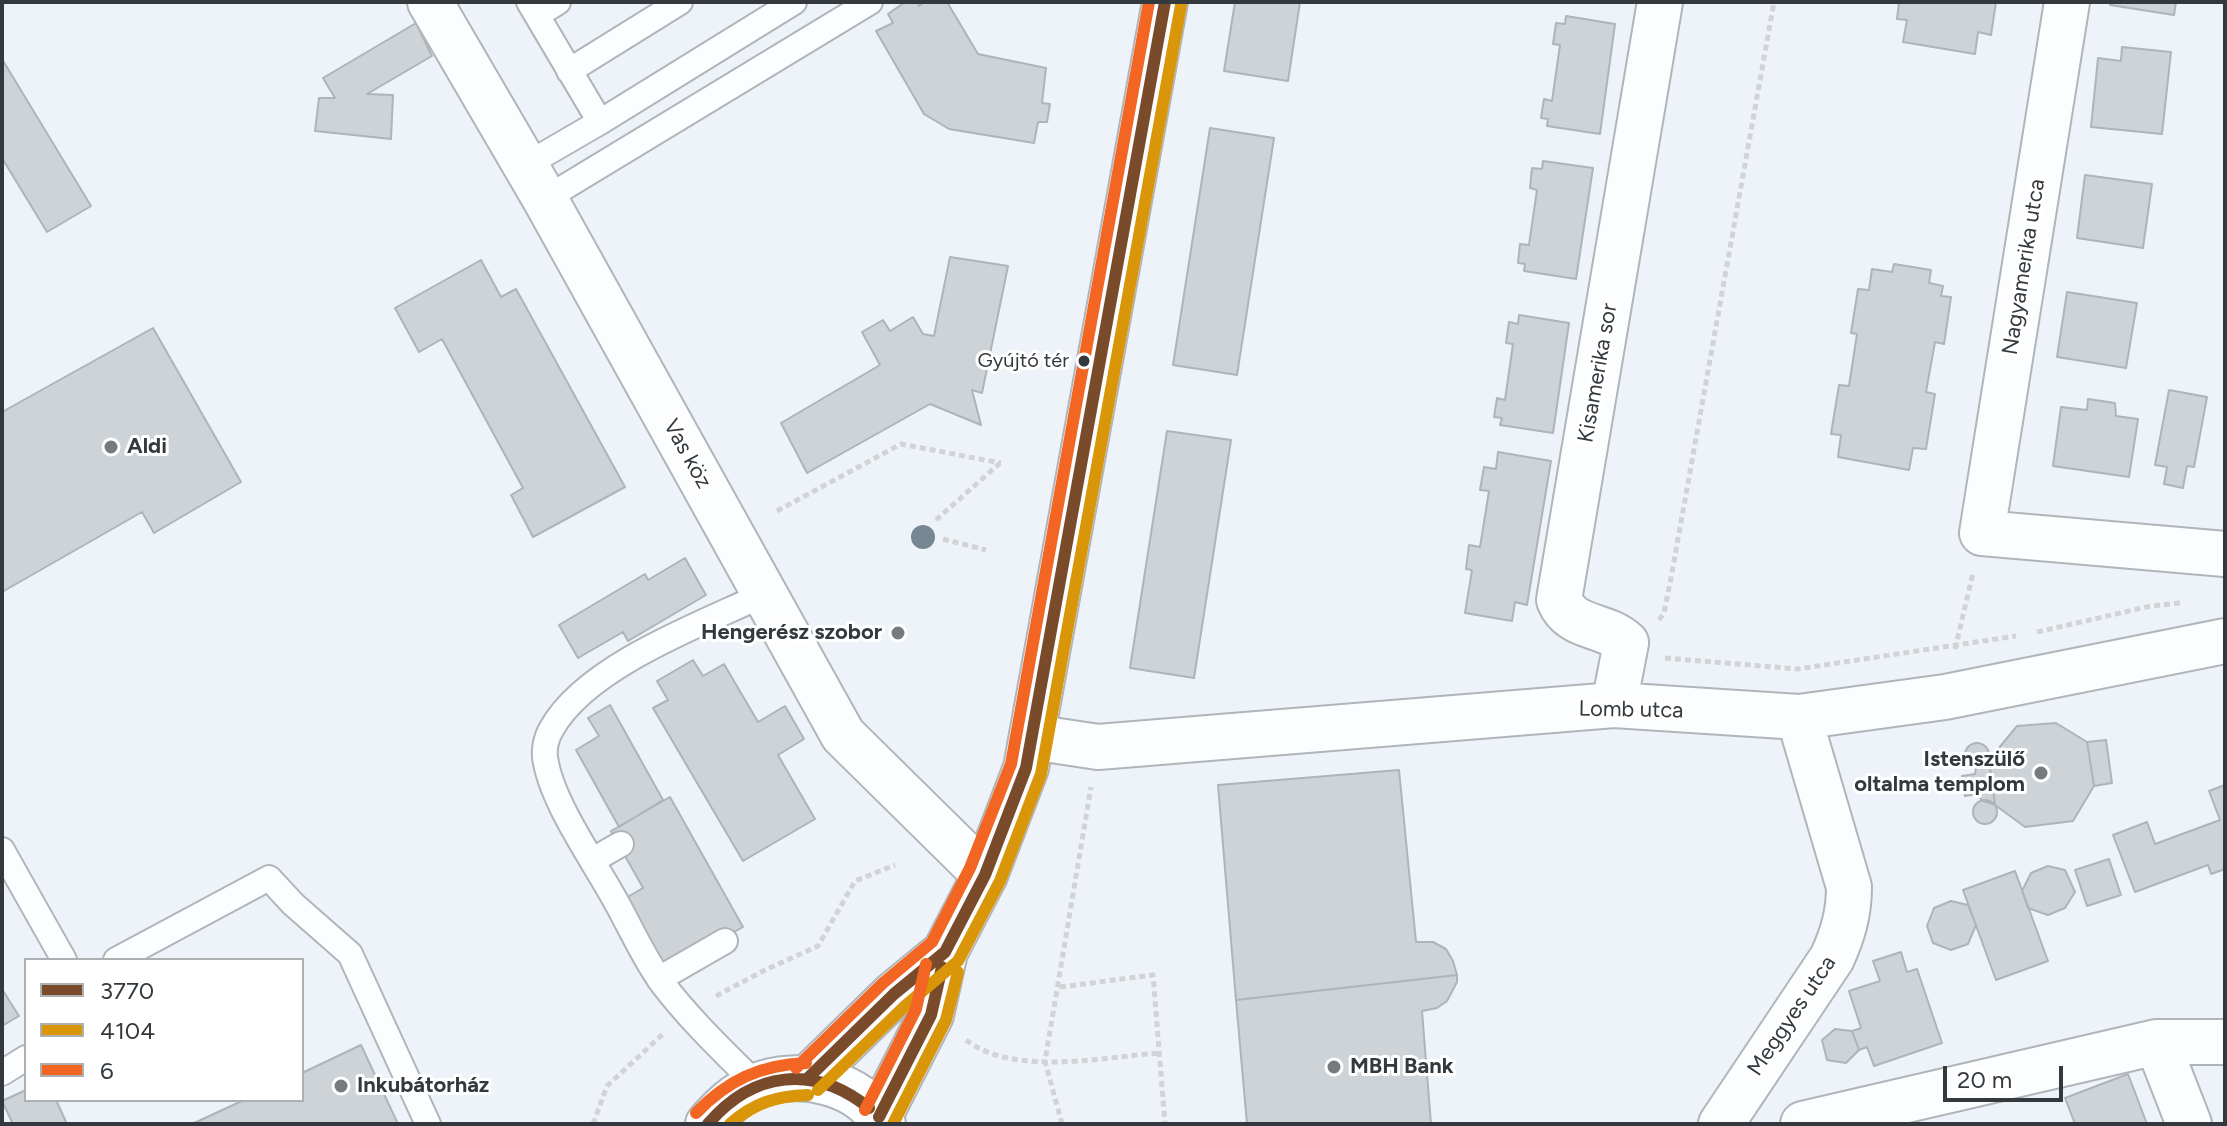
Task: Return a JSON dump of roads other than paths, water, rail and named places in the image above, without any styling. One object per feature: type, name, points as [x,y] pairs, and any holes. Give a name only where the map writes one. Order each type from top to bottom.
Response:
[{"type":"street","name":"Vas köz","points":[[430,2],[536,182],[843,735],[985,875]]},
{"type":"street","points":[[708,1124],[728,1102],[757,1085],[781,1079],[807,1079],[834,1085],[859,1098],[881,1121],[931,1015],[945,952],[985,875],[1026,768],[1165,2]]},
{"type":"street","name":"Kisamerika sor","points":[[1614,705],[1626,643],[1616,634],[1573,619],[1564,611],[1559,600],[1660,2]]},
{"type":"street","name":"Nagyamerika utca","points":[[2067,2],[1982,533],[2225,554]]},
{"type":"street","name":"Lomb utca","points":[[1032,737],[1098,747],[1614,705],[1799,717],[1945,697],[2225,641]]},
{"type":"street","name":"Meggyes utca","points":[[1721,1124],[1832,958],[1843,934],[1849,909],[1849,887],[1799,717]]},
{"type":"street","points":[[807,1079],[894,994],[945,952]]},
{"type":"street","points":[[1803,1124],[2157,1042],[2225,1042]]},
{"type":"street","points":[[2157,1042],[2189,1124]]},
{"type":"lane","points":[[569,71],[680,2]]},
{"type":"lane","points":[[536,182],[600,122],[794,2]]},
{"type":"lane","points":[[536,182],[870,2]]},
{"type":"lane","points":[[541,6],[569,71],[600,122]]},
{"type":"lane","points":[[757,1085],[686,1013],[659,979],[563,806],[546,762],[545,746],[550,730],[564,709],[589,684],[630,659],[765,594]]},
{"type":"lane","points":[[593,860],[621,844]]},
{"type":"lane","points":[[2,850],[63,958]]},
{"type":"lane","points":[[120,958],[269,878],[293,904],[350,954],[428,1124]]},
{"type":"lane","points":[[659,979],[725,941]]},
{"type":"lane","points":[[2,1073],[24,1059]]},
{"type":"place","name":"Gyújtó tér","points":[[1084,361]]},
{"type":"place","name":"Aldi","points":[[111,447]]},
{"type":"place","name":"Hengerész szobor","points":[[898,633]]},
{"type":"place","name":"Istenszülő oltalma templom","points":[[2041,773]]},
{"type":"place","name":"MBH Bank","points":[[1334,1067]]},
{"type":"place","name":"Inkubátorház","points":[[341,1086]]}]
